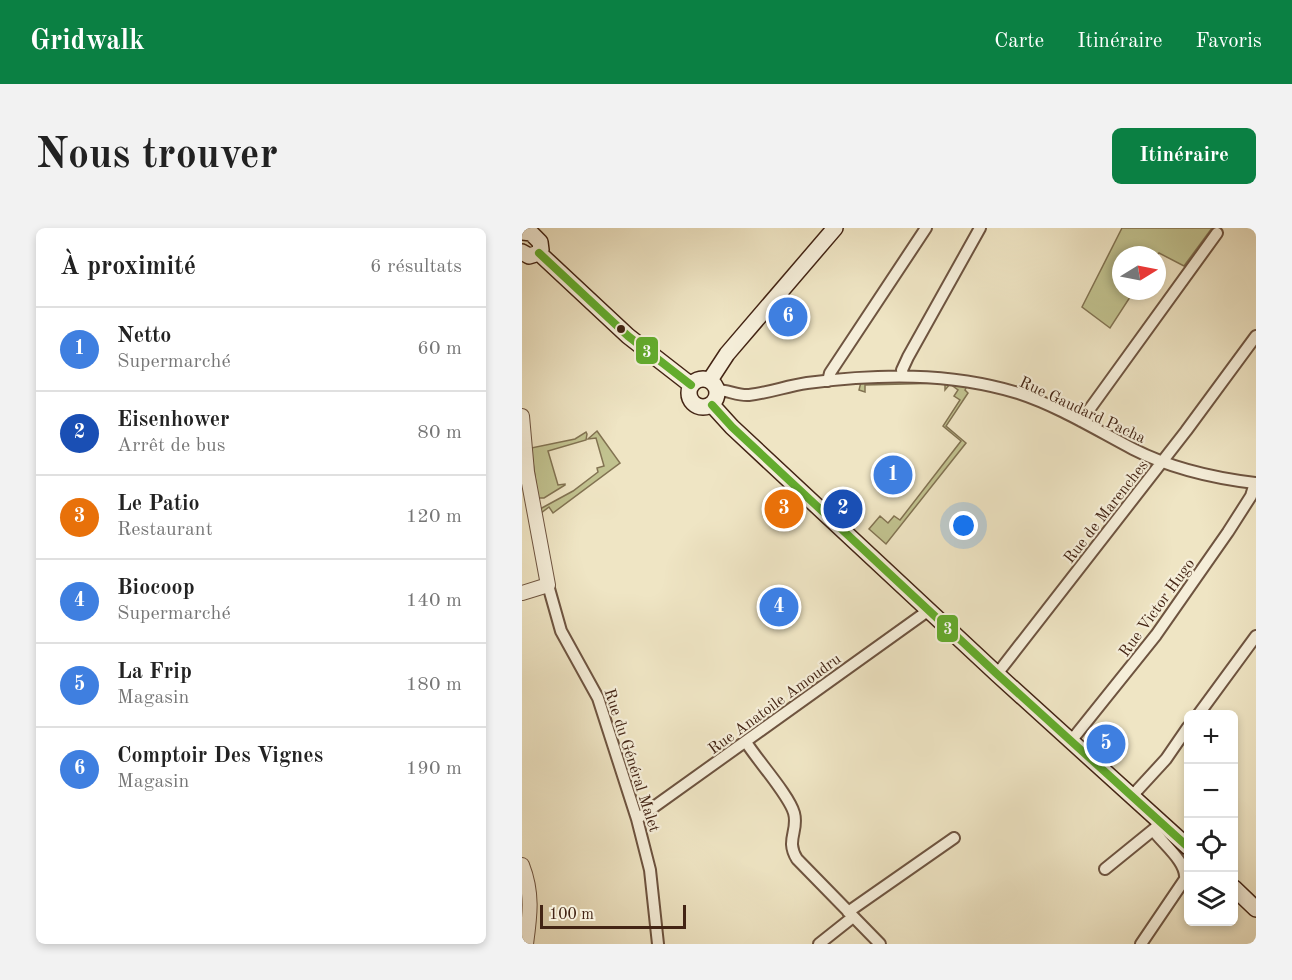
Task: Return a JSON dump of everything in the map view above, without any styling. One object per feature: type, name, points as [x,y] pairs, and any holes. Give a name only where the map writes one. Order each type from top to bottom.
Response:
[{"type":"main road","points":[[714,385],[702,379],[691,385],[689,394],[693,403],[702,407],[712,405],[717,398],[714,385],[727,354],[835,228]]},
{"type":"main road","points":[[522,232],[531,233],[540,242],[541,250],[526,253]]},
{"type":"main road","points":[[526,253],[691,385]]},
{"type":"main road","points":[[712,405],[732,428],[1132,796],[1157,826],[1184,844]]},
{"type":"main road","points":[[1238,893],[1256,909]]},
{"type":"street","points":[[828,381],[830,373],[926,228]]},
{"type":"street","points":[[903,376],[902,370],[908,357],[980,228]]},
{"type":"street","points":[[1081,421],[1216,233]]},
{"type":"street","name":"Rue de Marenches","points":[[997,674],[1256,336]]},
{"type":"street","name":"Rue Gaudard Pacha","points":[[714,385],[749,395],[828,381],[903,376],[955,379],[1019,394],[1162,460],[1203,473],[1255,483]]},
{"type":"street","name":"Rue du Général Malet","points":[[522,416],[527,472],[548,585],[561,631],[598,698],[637,819],[650,870],[658,944]]},
{"type":"street","name":"Rue Victor Hugo","points":[[1071,741],[1156,635],[1228,532],[1251,496],[1255,483]]},
{"type":"street","points":[[522,593],[548,585]]},
{"type":"street","name":"Rue Anatoile Amoudru","points":[[637,819],[929,610]]},
{"type":"street","points":[[1201,710],[1256,636]]},
{"type":"street","points":[[1132,796],[1166,759],[1184,733]]},
{"type":"street","points":[[746,742],[791,806],[795,819],[791,842],[793,851],[880,944]]},
{"type":"street","points":[[1105,869],[1157,826]]},
{"type":"street","points":[[1141,944],[1183,884],[1185,873],[1183,865],[1158,838],[1157,826]]},
{"type":"street","points":[[819,944],[851,914],[954,838]]},
{"type":"street","points":[[522,865],[531,900],[526,944]]},
{"type":"green space","points":[[1122,228],[1212,228],[1184,266],[1166,257],[1166,246],[1113,246]]},
{"type":"green space","points":[[1112,248],[1112,300],[1128,300],[1110,328],[1082,307]]},
{"type":"green space","points":[[939,380],[967,386],[965,390],[968,393],[946,426],[966,443],[886,544],[869,529],[880,516],[888,523],[894,516],[900,520],[961,441],[943,426],[960,400],[954,396],[958,390],[950,384],[945,390],[945,383],[865,385],[865,392],[859,390],[861,382]]},
{"type":"green space","points":[[597,431],[620,463],[553,513],[549,507],[541,513],[540,509],[573,491],[598,472],[597,468],[604,466],[596,438],[588,439]]},
{"type":"green space","points":[[586,432],[586,440],[548,451],[558,485],[565,485],[544,498],[538,498],[531,448],[575,439]]},
{"type":"transit line","name":"3","points":[[539,253],[628,336],[691,385]]},
{"type":"transit line","name":"3","points":[[712,405],[732,427],[997,674],[1184,843]]},
{"type":"place","name":"Comptoir Des Vignes","points":[[788,317]]},
{"type":"place","name":"Netto","points":[[893,475]]},
{"type":"place","name":"Le Patio","points":[[784,509]]},
{"type":"place","name":"Eisenhower","points":[[843,509]]},
{"type":"place","name":"Biocoop","points":[[779,607]]},
{"type":"place","name":"La Frip","points":[[1106,744]]}]
